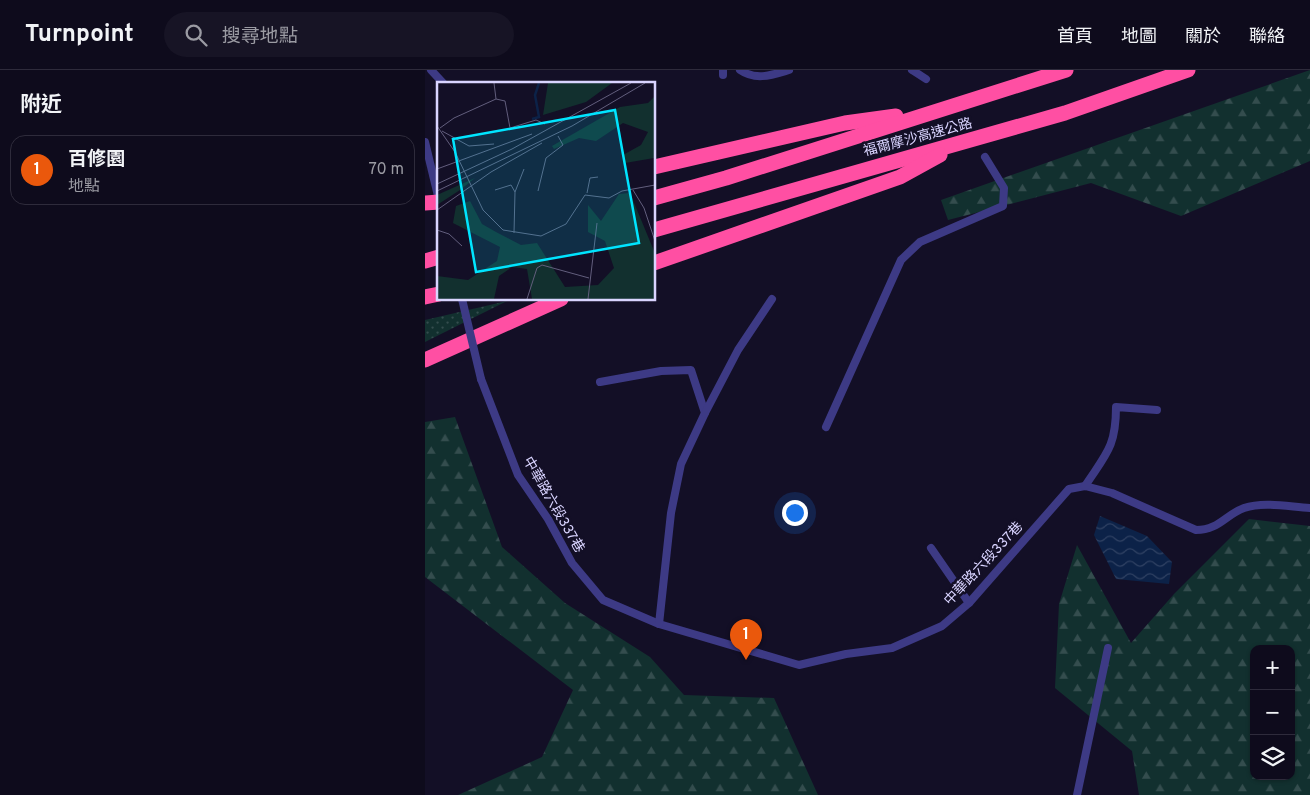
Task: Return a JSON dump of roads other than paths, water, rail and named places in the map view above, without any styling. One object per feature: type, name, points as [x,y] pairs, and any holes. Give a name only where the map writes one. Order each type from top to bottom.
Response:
[{"type":"highway","name":"福爾摩沙高速公路","points":[[655,198],[726,178],[1066,70]]},
{"type":"highway","name":"福爾摩沙高速公路","points":[[655,230],[1065,113],[1188,70]]},
{"type":"highway","points":[[655,166],[845,123],[932,111]]},
{"type":"highway","points":[[655,262],[899,177],[963,142]]},
{"type":"highway","points":[[425,360],[559,300]]},
{"type":"lane","points":[[431,70],[442,82]]},
{"type":"lane","points":[[740,70],[746,74],[763,77],[789,70]]},
{"type":"lane","points":[[912,70],[926,79]]},
{"type":"lane","points":[[425,142],[437,193]]},
{"type":"lane","points":[[826,427],[901,260],[920,242],[1003,206],[1004,188],[985,157]]},
{"type":"lane","points":[[659,624],[671,514],[681,464],[738,350],[771,299]]},
{"type":"lane","name":"中華路六段337巷","points":[[462,300],[481,379],[518,475],[548,519],[572,563],[603,600],[659,624],[799,665],[846,654],[891,648],[942,626],[969,604],[1069,489],[1085,486]]},
{"type":"lane","points":[[600,382],[661,371],[691,370],[705,413]]},
{"type":"lane","points":[[1157,410],[1116,407],[1116,431],[1111,448],[1085,486],[1112,493],[1197,530],[1209,530],[1245,508],[1268,506],[1310,508]]},
{"type":"lane","points":[[931,548],[969,604]]},
{"type":"lane","points":[[1077,795],[1108,648]]},
{"type":"water","points":[[1100,516],[1147,536],[1172,562],[1169,584],[1116,579],[1094,535]]},
{"type":"place","name":"百修園","points":[[746,660]]}]
